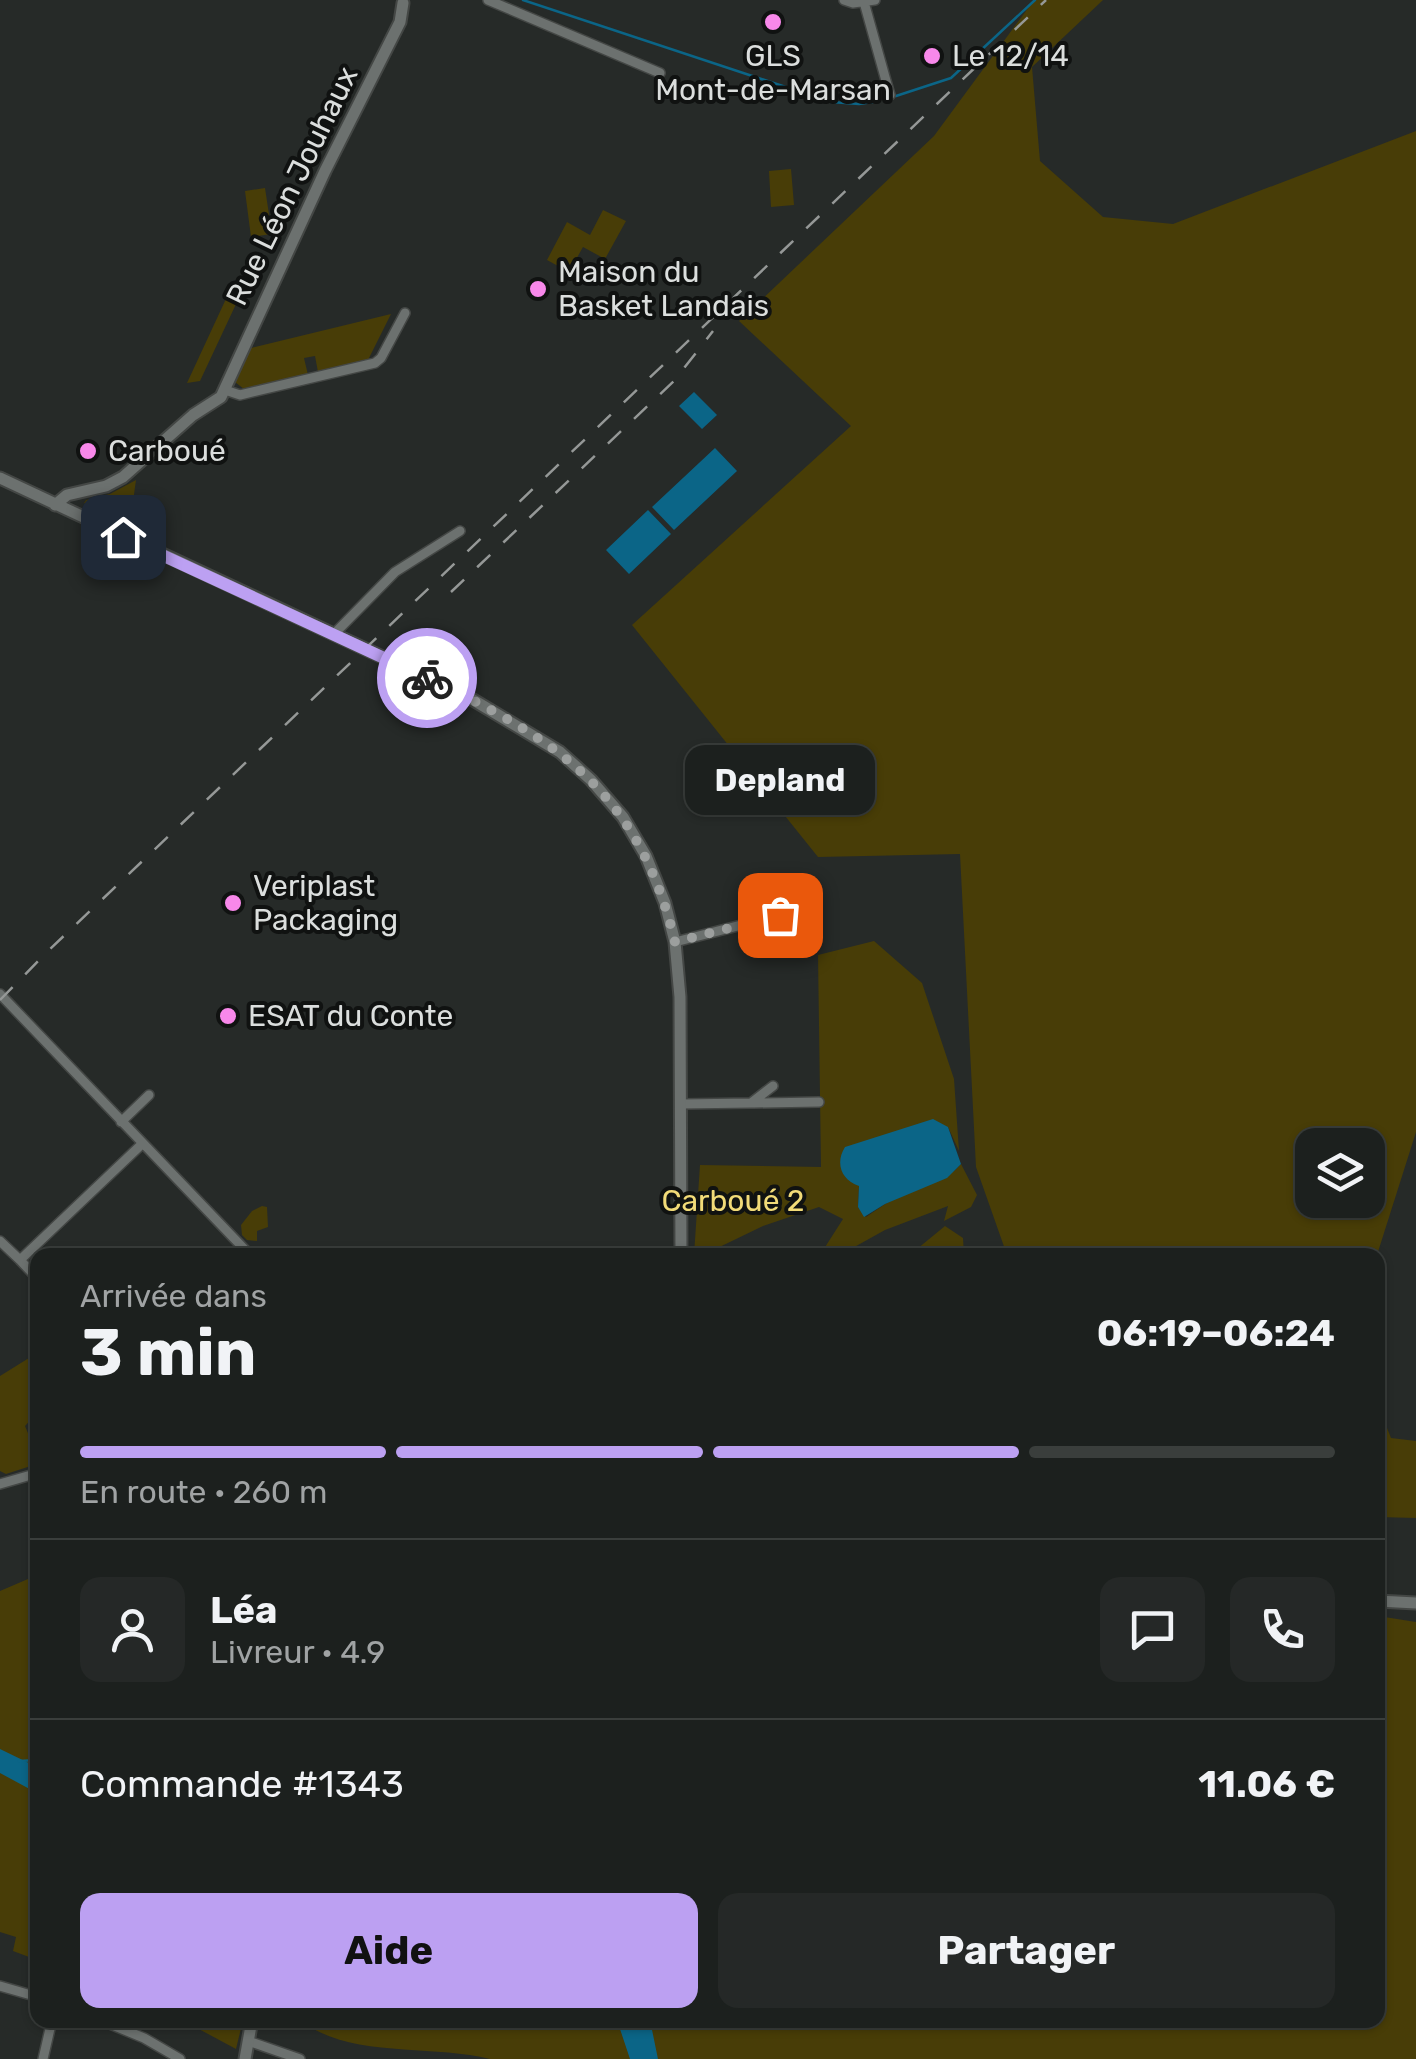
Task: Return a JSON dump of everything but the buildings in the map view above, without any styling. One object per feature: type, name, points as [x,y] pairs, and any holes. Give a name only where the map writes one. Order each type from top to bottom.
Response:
[{"type":"street","points":[[488,0],[660,74]]},
{"type":"street","points":[[844,0],[869,1],[890,94]]},
{"type":"street","name":"Rue Léon Jouhaux","points":[[217,402],[400,22],[401,1]]},
{"type":"street","points":[[55,504],[67,496],[123,478],[193,415],[217,402],[375,363],[405,312]]},
{"type":"street","points":[[225,390],[240,396]]},
{"type":"street","points":[[0,478],[470,698],[560,752],[591,780],[635,836],[662,893],[675,942],[680,997],[681,1248]]},
{"type":"street","points":[[70,511],[82,492]]},
{"type":"street","points":[[333,635],[395,572],[460,531]]},
{"type":"street","points":[[675,942],[808,908]]},
{"type":"street","points":[[0,994],[240,1248]]},
{"type":"street","points":[[752,1103],[774,1086]]},
{"type":"street","points":[[121,1122],[149,1095]]},
{"type":"street","points":[[681,1104],[819,1102]]},
{"type":"street","points":[[33,1248],[142,1144]]},
{"type":"street","points":[[0,1241],[30,1271]]},
{"type":"street","points":[[20,1260],[30,1250]]},
{"type":"street","points":[[0,1484],[30,1475]]},
{"type":"street","points":[[1385,1601],[1413,1602]]},
{"type":"street","points":[[0,1986],[30,1995]]},
{"type":"street","points":[[43,2059],[50,2028]]},
{"type":"street","points":[[120,2028],[177,2058]]},
{"type":"street","points":[[244,2059],[250,2028]]},
{"type":"street","points":[[248,2040],[300,2059]]},
{"type":"green space","points":[[1034,0],[1103,0],[1032,67],[1040,161],[1103,217],[1173,224],[1416,131],[1416,1132],[1379,1248],[1005,1248],[976,1167],[960,854],[818,857],[632,625],[851,426],[739,321],[934,136]]},
{"type":"green space","points":[[791,169],[794,205],[771,207],[769,171]]},
{"type":"green space","points":[[265,188],[272,234],[251,237],[245,191]]},
{"type":"green space","points":[[603,210],[626,221],[605,259],[583,247],[569,272],[547,260],[567,222],[590,235]]},
{"type":"green space","points":[[244,287],[200,381],[187,383],[231,288]]},
{"type":"green space","points":[[391,314],[368,360],[318,372],[315,356],[304,358],[308,375],[244,389],[235,382],[251,348]]},
{"type":"green space","points":[[136,480],[129,531],[84,503],[110,494]]},
{"type":"green space","name":"Carboué 2","points":[[874,941],[922,983],[954,1079],[959,1151],[948,1127],[859,1186],[858,1207],[866,1217],[961,1164],[977,1195],[971,1207],[944,1221],[948,1206],[885,1230],[853,1248],[824,1248],[843,1219],[819,1207],[763,1226],[717,1248],[694,1248],[700,1165],[821,1167],[818,955]]},
{"type":"green space","points":[[267,1207],[268,1227],[257,1231],[257,1241],[247,1240],[241,1225],[252,1211]]},
{"type":"green space","points":[[945,1226],[963,1238],[964,1248],[918,1248]]},
{"type":"green space","points":[[30,1357],[30,1421],[25,1426],[30,1438],[30,1466],[6,1474],[0,1471],[0,1376]]},
{"type":"green space","points":[[1385,1423],[1391,1438],[1416,1441],[1416,1518],[1385,1517]]},
{"type":"green space","points":[[30,1580],[30,1957],[13,1951],[16,1937],[0,1932],[0,1591]]},
{"type":"green space","points":[[1385,1617],[1416,1622],[1416,2059],[490,2059],[366,2046],[313,2028],[1385,2028]]},
{"type":"green space","points":[[197,2028],[241,2028],[236,2049]]},
{"type":"water","points":[[694,392],[717,415],[702,429],[679,406]]},
{"type":"water","points":[[715,448],[737,471],[674,530],[652,507]]},
{"type":"water","points":[[648,510],[671,534],[629,574],[606,550]]},
{"type":"water","points":[[933,1119],[948,1127],[961,1164],[947,1178],[864,1217],[858,1207],[859,1186],[848,1180],[842,1170],[840,1159],[845,1147]]},
{"type":"water","points":[[0,1749],[30,1764],[30,1789],[0,1773]]},
{"type":"water","points":[[620,2028],[652,2028],[658,2059],[630,2059]]},
{"type":"waterway","points":[[523,0],[831,102],[879,101]]},
{"type":"waterway","points":[[896,96],[951,78],[1035,0]]},
{"type":"waterway","points":[[19,1761],[30,1760]]},
{"type":"railway","points":[[0,1000],[1046,0]]},
{"type":"railway","points":[[451,592],[674,381],[713,331]]},
{"type":"way so far","points":[[427,678],[526,730],[560,752],[591,780],[623,817],[646,856],[666,902],[675,942],[780,915]]},
{"type":"place","name":"GLS Mont-de-Marsan","points":[[773,22]]},
{"type":"place","name":"Le 12/14","points":[[932,56]]},
{"type":"place","name":"Maison du Basket Landais","points":[[538,289]]},
{"type":"place","name":"Carboué","points":[[88,451]]},
{"type":"place","name":"Veriplast Packaging","points":[[233,903]]},
{"type":"place","name":"Depland","points":[[780,915]]},
{"type":"place","name":"ESAT du Conte","points":[[228,1016]]},
{"type":"route","points":[[123,537],[427,678]]}]
